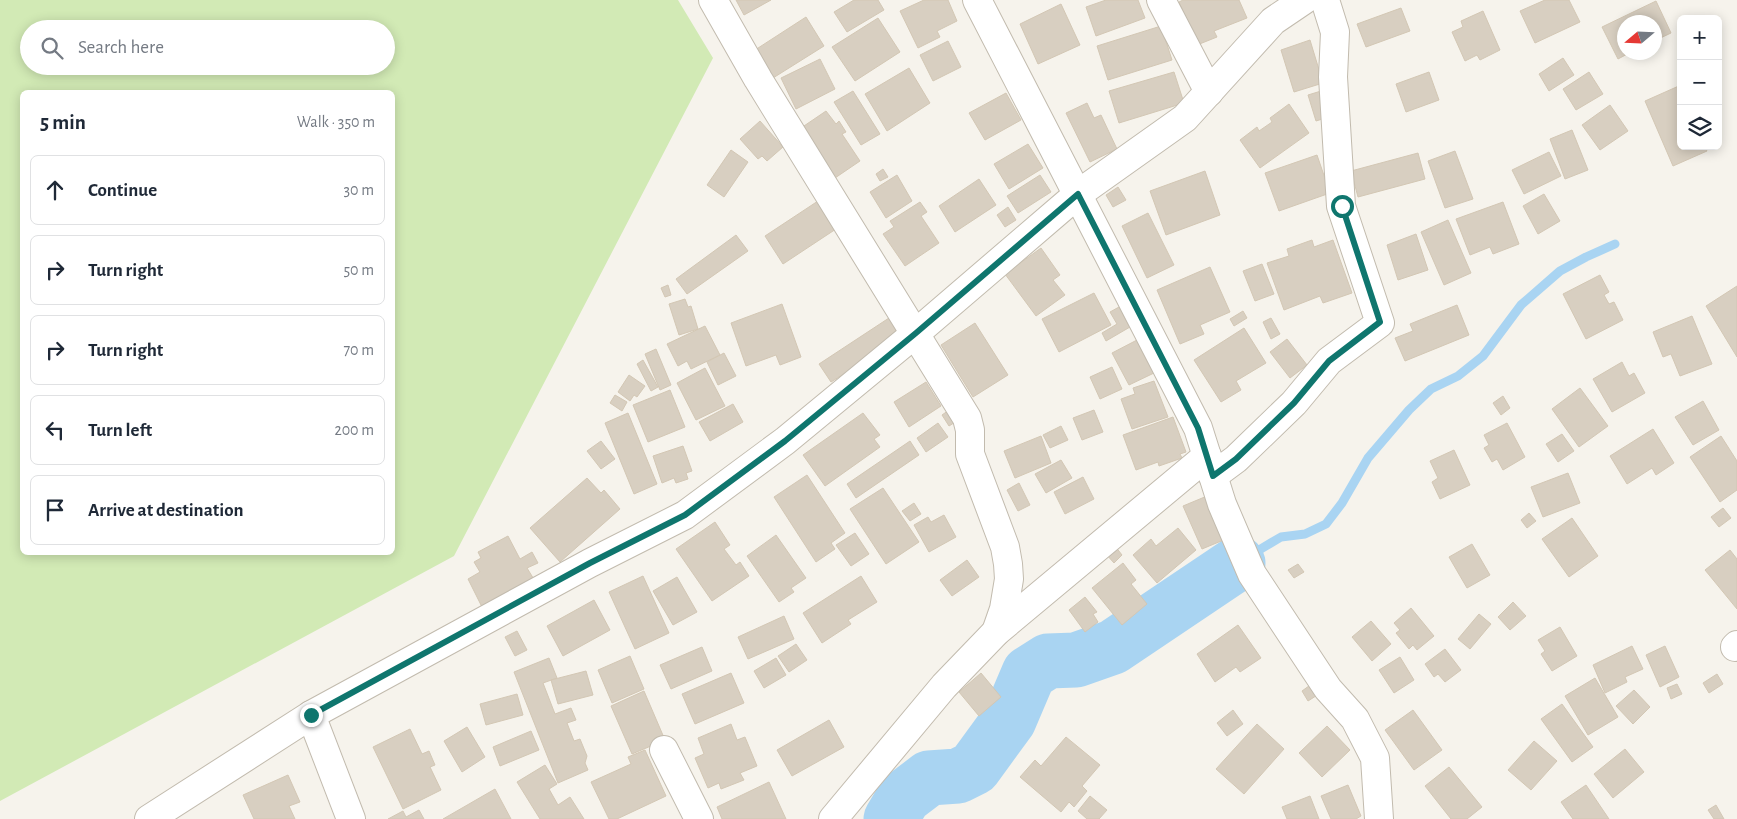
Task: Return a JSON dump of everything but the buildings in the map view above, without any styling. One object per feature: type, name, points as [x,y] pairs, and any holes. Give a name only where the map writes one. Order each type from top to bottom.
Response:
[{"type":"street","points":[[713,0],[758,79],[967,418],[970,430],[970,454],[1005,547],[1008,564],[1009,579],[1004,609],[996,632]]},
{"type":"street","points":[[977,0],[1198,428],[1222,504],[1252,574],[1328,689],[1355,719],[1375,758],[1378,819]]},
{"type":"street","points":[[1160,0],[1209,92]]},
{"type":"street","points":[[149,819],[311,715],[590,563],[685,515],[785,441],[916,333],[1078,194],[1185,118],[1274,21],[1304,0]]},
{"type":"street","points":[[833,819],[944,686],[996,632],[1210,466],[1236,459],[1294,403],[1329,361],[1380,322],[1342,206],[1333,77],[1335,32],[1325,0]]},
{"type":"street","points":[[311,715],[351,819]]},
{"type":"street","points":[[664,750],[699,819]]},
{"type":"green space","points":[[0,0],[678,0],[713,58],[454,556],[0,801]]},
{"type":"waterway","points":[[1254,553],[1281,537],[1305,534],[1326,524],[1342,503],[1368,458],[1409,410],[1431,389],[1458,376],[1483,356],[1521,305],[1560,271],[1615,244]]},
{"type":"waterway","points":[[891,819],[904,797],[929,778],[958,776],[974,768],[1009,720],[1029,673],[1048,661],[1076,660],[1113,647],[1238,563]]},
{"type":"route","points":[[311,715],[590,563],[685,515],[785,441],[916,333],[1078,194],[1198,428],[1213,476],[1236,459],[1294,403],[1329,361],[1380,322],[1342,206]]}]
